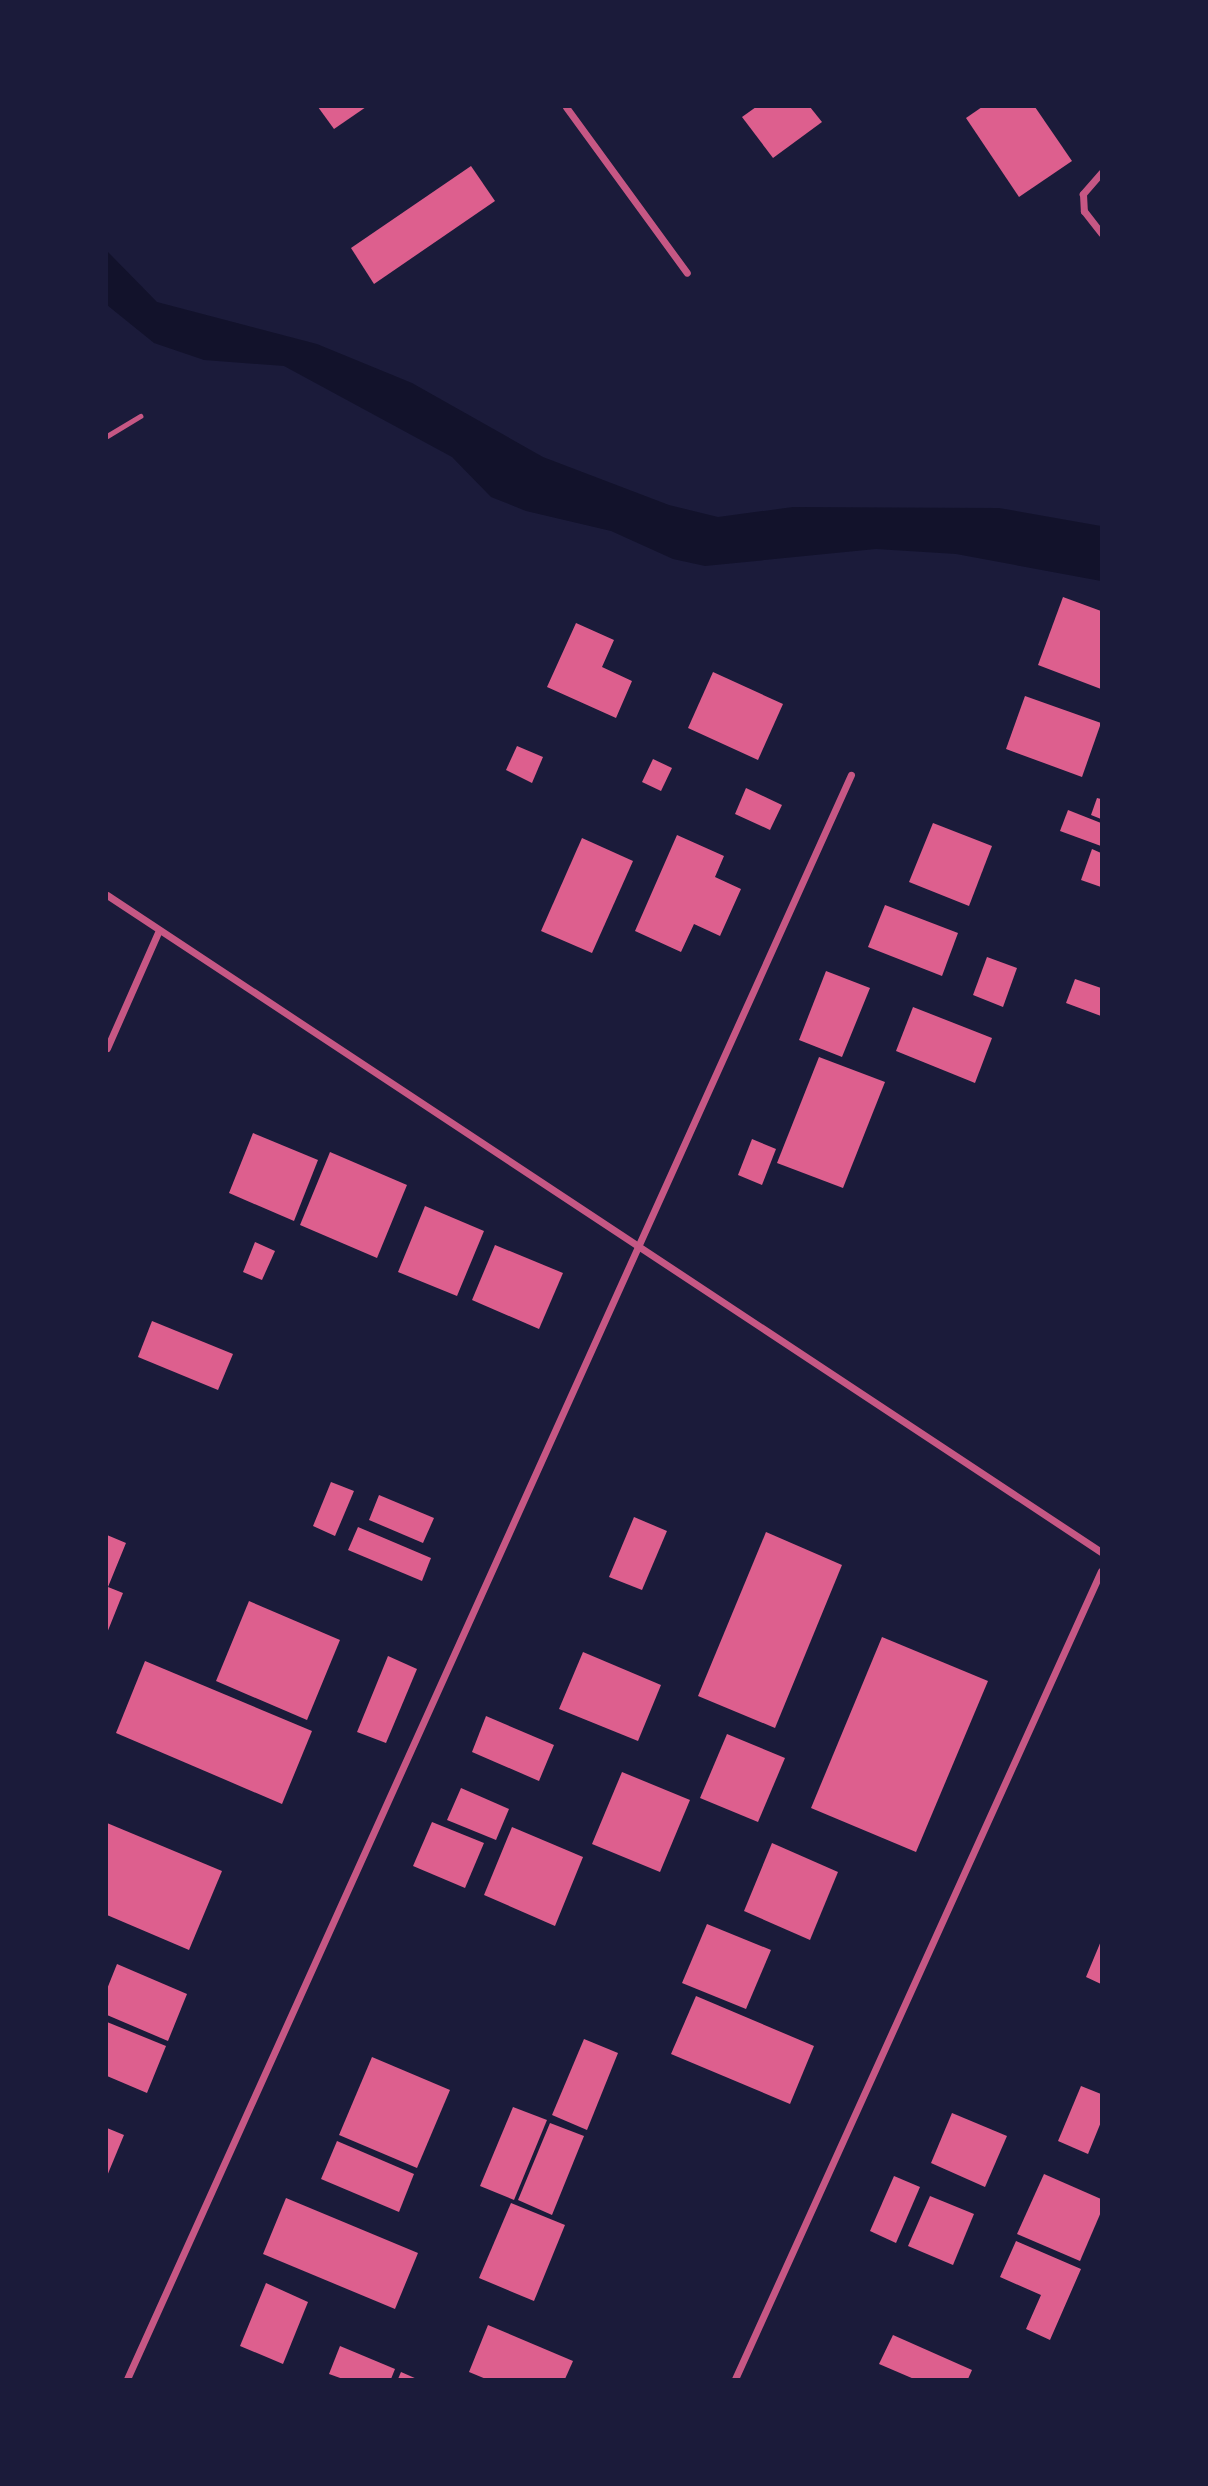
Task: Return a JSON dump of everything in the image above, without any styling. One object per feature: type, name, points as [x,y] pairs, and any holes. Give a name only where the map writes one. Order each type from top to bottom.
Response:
[{"type":"street","points":[[566,107],[687,273]]},
{"type":"street","points":[[1101,173],[1083,194],[1084,211],[1101,233]]},
{"type":"street","points":[[127,2379],[850,775]]},
{"type":"street","points":[[107,895],[1101,1552]]},
{"type":"street","points":[[107,1048],[159,930]]},
{"type":"street","points":[[735,2379],[1101,1571]]},
{"type":"lane","points":[[107,436],[140,416]]},
{"type":"shaded area","points":[[107,251],[157,302],[317,344],[412,383],[543,457],[669,505],[718,517],[793,507],[999,508],[1101,526],[1101,581],[956,554],[876,549],[705,566],[673,559],[611,531],[526,511],[491,497],[452,457],[284,366],[204,360],[154,343],[107,305]]},
{"type":"building","points":[[318,107],[366,107],[334,129]]},
{"type":"building","points":[[756,107],[810,107],[822,122],[773,158],[742,117]]},
{"type":"building","points":[[982,107],[1035,107],[1072,161],[1019,197],[966,118]]},
{"type":"building","points":[[471,166],[495,201],[374,284],[351,248]]},
{"type":"building","points":[[1063,597],[1101,611],[1101,689],[1038,665]]},
{"type":"building","points":[[576,623],[614,640],[602,667],[632,681],[616,718],[547,687]]},
{"type":"building","points":[[713,672],[783,704],[758,760],[688,728]]},
{"type":"building","points":[[1025,696],[1101,723],[1082,777],[1006,749]]},
{"type":"building","points":[[517,746],[543,757],[532,783],[506,770]]},
{"type":"building","points":[[653,759],[672,768],[661,791],[642,782]]},
{"type":"building","points":[[746,788],[782,805],[770,830],[735,814]]},
{"type":"building","points":[[1097,798],[1101,799],[1101,819],[1091,815]]},
{"type":"building","points":[[1068,810],[1101,823],[1101,846],[1060,831]]},
{"type":"building","points":[[933,823],[992,846],[969,906],[909,882]]},
{"type":"building","points":[[677,835],[724,856],[715,877],[741,889],[720,936],[694,924],[681,952],[635,931]]},
{"type":"building","points":[[582,838],[633,861],[592,953],[541,931]]},
{"type":"building","points":[[1092,849],[1101,853],[1101,887],[1081,880]]},
{"type":"building","points":[[885,905],[958,933],[942,976],[868,947]]},
{"type":"building","points":[[987,957],[1017,968],[1003,1007],[973,995]]},
{"type":"building","points":[[826,971],[870,988],[842,1057],[799,1040]]},
{"type":"building","points":[[1075,979],[1101,988],[1101,1016],[1066,1003]]},
{"type":"building","points":[[913,1007],[992,1038],[975,1083],[896,1051]]},
{"type":"building","points":[[819,1057],[885,1082],[843,1188],[777,1163]]},
{"type":"building","points":[[253,1133],[318,1160],[294,1221],[229,1193]]},
{"type":"building","points":[[752,1139],[776,1149],[762,1185],[738,1175]]},
{"type":"building","points":[[330,1152],[407,1185],[377,1258],[300,1225]]},
{"type":"building","points":[[425,1206],[484,1231],[457,1296],[398,1272]]},
{"type":"building","points":[[255,1242],[275,1251],[262,1280],[243,1272]]},
{"type":"building","points":[[495,1245],[563,1273],[539,1329],[472,1300]]},
{"type":"building","points":[[152,1321],[233,1354],[218,1390],[138,1357]]},
{"type":"building","points":[[331,1482],[354,1491],[335,1536],[313,1526]]},
{"type":"building","points":[[379,1495],[434,1518],[423,1543],[369,1520]]},
{"type":"building","points":[[634,1517],[667,1531],[642,1590],[609,1577]]},
{"type":"building","points":[[358,1527],[431,1558],[422,1581],[348,1550]]},
{"type":"building","points":[[766,1532],[842,1565],[775,1728],[698,1696]]},
{"type":"building","points":[[107,1535],[126,1543],[108,1587],[123,1593],[107,1633]]},
{"type":"building","points":[[249,1601],[340,1640],[307,1720],[216,1681]]},
{"type":"building","points":[[882,1637],[988,1681],[916,1852],[811,1808]]},
{"type":"building","points":[[583,1652],[661,1685],[638,1741],[559,1709]]},
{"type":"building","points":[[388,1656],[417,1669],[386,1743],[357,1732]]},
{"type":"building","points":[[145,1661],[312,1731],[282,1804],[116,1733]]},
{"type":"building","points":[[486,1716],[554,1745],[539,1781],[472,1752]]},
{"type":"building","points":[[727,1734],[785,1758],[758,1822],[700,1798]]},
{"type":"building","points":[[622,1772],[690,1800],[660,1872],[592,1844]]},
{"type":"building","points":[[461,1788],[509,1809],[496,1840],[447,1820]]},
{"type":"building","points":[[432,1822],[484,1843],[465,1888],[413,1866]]},
{"type":"building","points":[[107,1823],[222,1871],[189,1950],[107,1915]]},
{"type":"building","points":[[512,1827],[583,1857],[555,1926],[484,1895]]},
{"type":"building","points":[[772,1843],[838,1872],[810,1940],[744,1911]]},
{"type":"building","points":[[707,1924],[771,1950],[746,2009],[682,1983]]},
{"type":"building","points":[[1101,1941],[1101,1984],[1086,1977]]},
{"type":"building","points":[[117,1964],[187,1994],[168,2041],[107,2015],[107,1989]]},
{"type":"building","points":[[696,1996],[814,2046],[790,2104],[671,2054]]},
{"type":"building","points":[[107,2022],[166,2046],[147,2093],[107,2076]]},
{"type":"building","points":[[584,2039],[618,2053],[587,2130],[552,2115]]},
{"type":"building","points":[[372,2057],[450,2090],[417,2168],[339,2135]]},
{"type":"building","points":[[1081,2086],[1101,2094],[1101,2122],[1088,2154],[1058,2141]]},
{"type":"building","points":[[513,2107],[547,2120],[514,2200],[480,2186]]},
{"type":"building","points":[[952,2113],[1007,2136],[985,2187],[931,2163]]},
{"type":"building","points":[[550,2123],[584,2136],[552,2215],[518,2200]]},
{"type":"building","points":[[107,2128],[124,2135],[107,2176]]},
{"type":"building","points":[[337,2141],[414,2174],[399,2212],[321,2179]]},
{"type":"building","points":[[1044,2174],[1101,2199],[1101,2212],[1080,2261],[1017,2234]]},
{"type":"building","points":[[894,2176],[920,2187],[896,2243],[870,2231]]},
{"type":"building","points":[[930,2196],[974,2214],[953,2265],[908,2246]]},
{"type":"building","points":[[286,2198],[418,2253],[395,2309],[263,2254]]},
{"type":"building","points":[[511,2203],[565,2225],[534,2301],[479,2278]]},
{"type":"building","points":[[1016,2241],[1081,2269],[1050,2340],[1026,2329],[1041,2295],[1000,2277]]},
{"type":"building","points":[[266,2283],[308,2302],[283,2364],[240,2346]]},
{"type":"building","points":[[488,2325],[573,2361],[565,2379],[486,2379],[469,2372]]},
{"type":"building","points":[[893,2335],[972,2370],[968,2379],[914,2379],[879,2364]]},
{"type":"building","points":[[340,2346],[395,2369],[391,2379],[343,2379],[329,2374]]},
{"type":"building","points":[[401,2372],[417,2379],[398,2379]]}]
